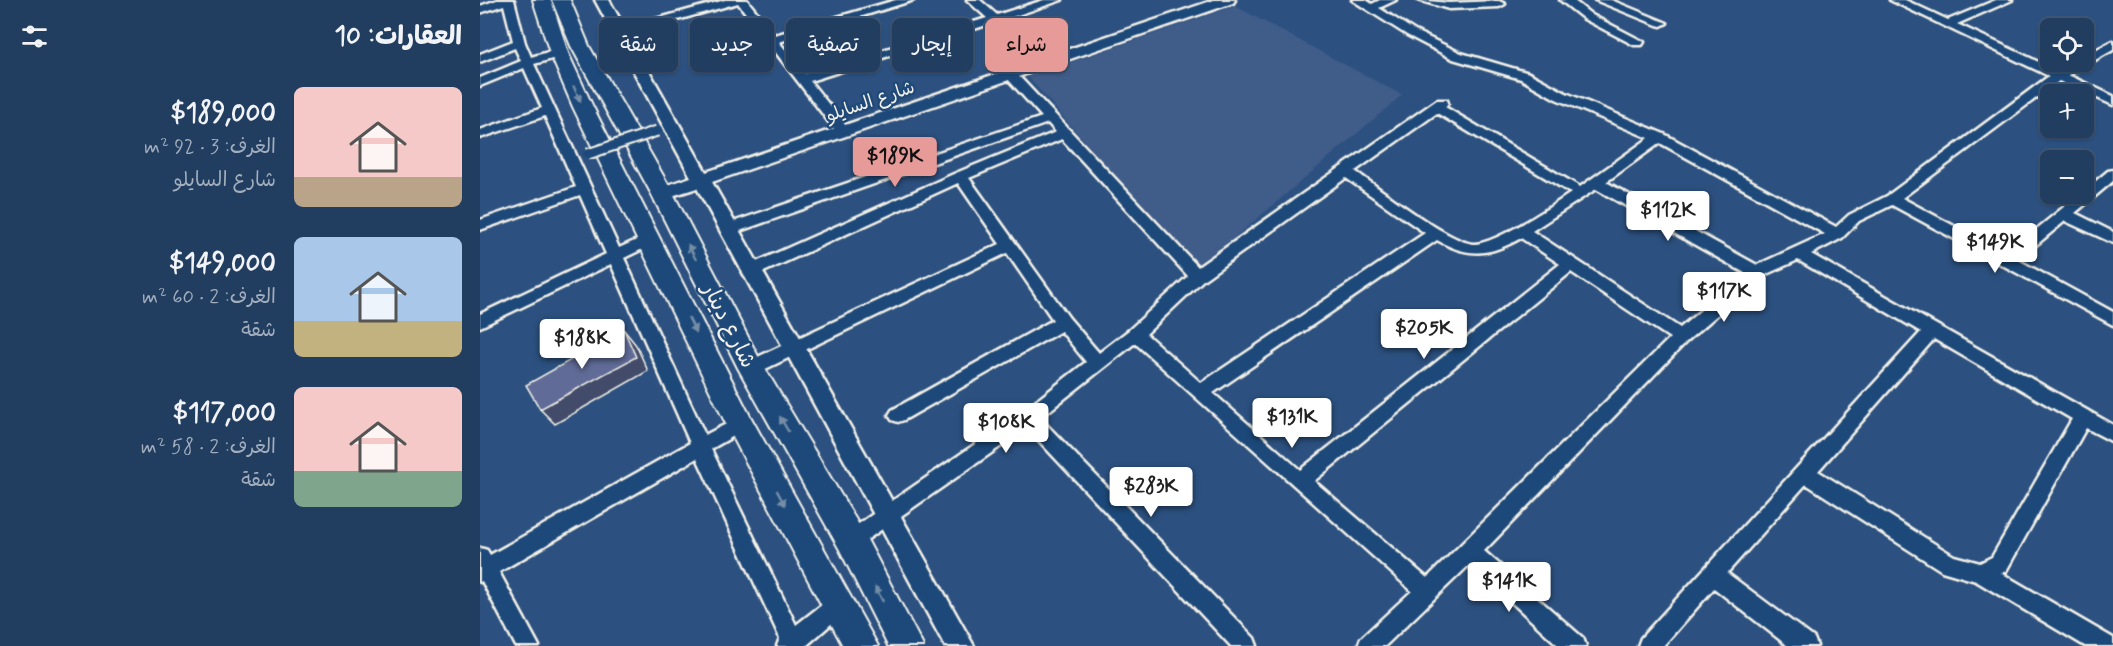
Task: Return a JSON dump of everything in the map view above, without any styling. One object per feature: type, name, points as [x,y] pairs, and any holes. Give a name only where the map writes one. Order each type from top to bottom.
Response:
[{"type":"main road","name":"شارع دينار","points":[[542,0],[559,53],[583,106],[740,424],[861,646]]},
{"type":"main road","name":"شارع دينار","points":[[561,0],[580,46],[662,193],[751,368],[851,540],[906,646]]},
{"type":"street","points":[[480,10],[507,0],[519,43],[549,111],[792,645],[840,604]]},
{"type":"street","points":[[602,0],[612,18]]},
{"type":"street","points":[[672,18],[739,0],[754,18]]},
{"type":"street","points":[[774,39],[908,0]]},
{"type":"street","points":[[973,0],[995,18]]},
{"type":"street","points":[[999,18],[1056,0]]},
{"type":"street","name":"شارع السايلو","points":[[1068,54],[1228,0]]},
{"type":"street","points":[[1358,0],[1411,33],[1457,56],[1525,76],[1561,96],[1659,137],[1799,211],[1837,234]]},
{"type":"street","points":[[1371,8],[1390,0]]},
{"type":"street","points":[[1424,0],[1449,6],[1498,4]]},
{"type":"street","points":[[1566,0],[1588,16],[1638,42]]},
{"type":"street","points":[[1601,0],[1661,23]]},
{"type":"street","points":[[1623,8],[1638,0]]},
{"type":"street","points":[[1896,0],[2113,101]]},
{"type":"street","points":[[1947,24],[2003,1]]},
{"type":"street","points":[[803,79],[985,22]]},
{"type":"street","points":[[480,58],[519,43]]},
{"type":"street","points":[[774,43],[843,131]]},
{"type":"street","points":[[1369,646],[1470,551],[1681,338],[1756,272],[1799,254],[1837,234],[1854,218],[1892,199],[2057,76],[2113,45]]},
{"type":"street","points":[[480,82],[528,62],[559,53]]},
{"type":"street","points":[[642,72],[884,516],[960,646]]},
{"type":"street","name":"شارع السايلو","points":[[662,193],[1016,72]]},
{"type":"street","points":[[1010,74],[1197,276]]},
{"type":"street","points":[[851,540],[1028,417],[1135,333],[1197,276],[1439,105],[1582,194]]},
{"type":"street","points":[[480,134],[549,111]]},
{"type":"street","points":[[729,229],[1051,118]]},
{"type":"street","points":[[588,154],[657,131]]},
{"type":"street","points":[[751,271],[961,176],[1065,133]]},
{"type":"street","points":[[1346,171],[1436,233],[1459,246],[1484,249],[1582,194],[1659,137]]},
{"type":"street","points":[[2007,261],[2113,174]]},
{"type":"street","points":[[961,176],[1063,322],[1097,363]]},
{"type":"street","points":[[1596,183],[1756,272]]},
{"type":"street","points":[[481,225],[584,189]]},
{"type":"street","points":[[1892,199],[2113,319]]},
{"type":"street","points":[[2064,214],[2113,238]]},
{"type":"street","points":[[1520,230],[1569,266],[1681,338]]},
{"type":"street","points":[[1200,392],[1436,233]]},
{"type":"street","points":[[480,321],[650,239]]},
{"type":"street","points":[[751,368],[1009,246]]},
{"type":"street","points":[[1799,254],[2113,434]]},
{"type":"street","points":[[1300,481],[1569,266]]},
{"type":"street","points":[[898,414],[1063,322]]},
{"type":"street","points":[[1649,646],[1931,331]]},
{"type":"street","points":[[1135,333],[1426,590]]},
{"type":"street","points":[[1028,417],[1246,646]]},
{"type":"street","points":[[1981,573],[1999,564],[2083,417]]},
{"type":"street","points":[[528,646],[482,566],[740,424]]},
{"type":"street","points":[[1805,472],[1949,564],[1981,573],[2106,646]]},
{"type":"street","points":[[1470,551],[1575,646]]},
{"type":"street","points":[[1713,575],[1806,646]]},
{"type":"shaded area","points":[[1235,6],[1402,95],[1197,270],[1028,77],[1043,72],[1068,72],[1068,63]]},
{"type":"building","points":[[624,330],[636,357],[540,409],[526,385]]}]
